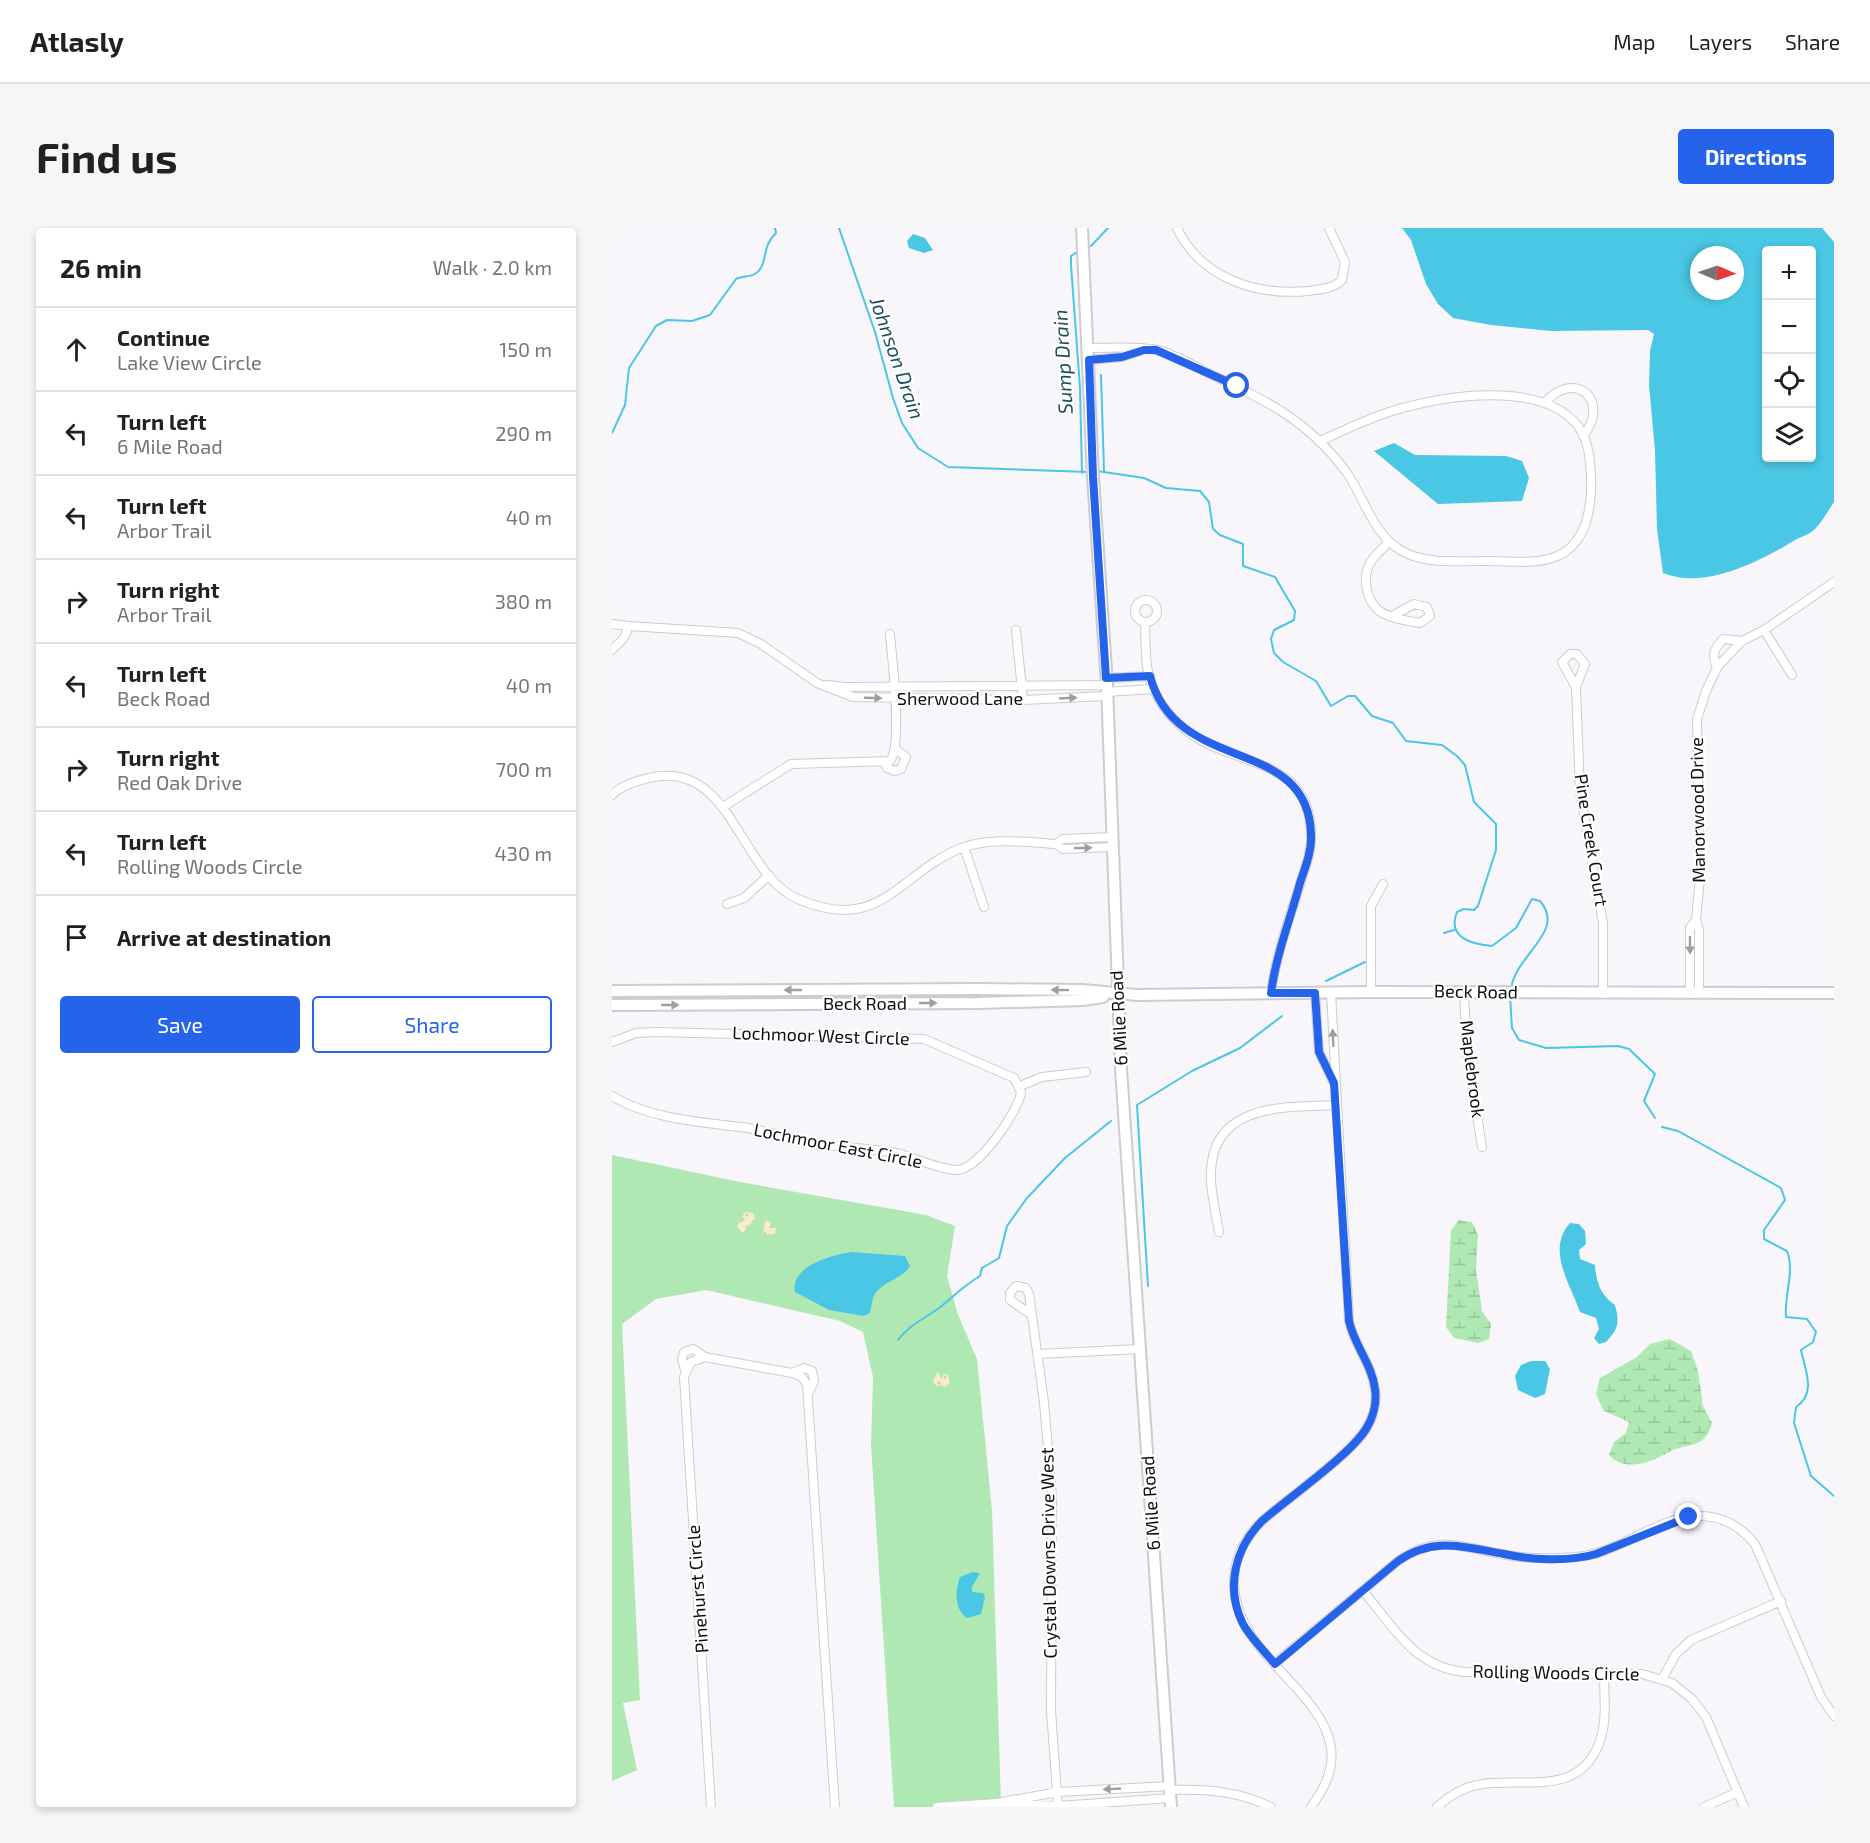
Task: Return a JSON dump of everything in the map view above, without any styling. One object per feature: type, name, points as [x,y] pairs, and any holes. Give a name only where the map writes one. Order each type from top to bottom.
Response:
[{"type":"main road","name":"6 Mile Road","points":[[1082,228],[1106,688],[1118,994],[1171,1795]]},
{"type":"main road","name":"Beck Road","points":[[612,991],[978,989],[1082,990],[1118,994],[1834,993]]},
{"type":"main road","name":"Beck Road","points":[[612,1005],[978,1003],[1083,1000],[1118,994]]},
{"type":"street","points":[[1177,228],[1185,244],[1201,262],[1239,284],[1289,292],[1337,285],[1344,277],[1345,262],[1329,228]]},
{"type":"street","points":[[1088,348],[1164,352],[1271,403],[1305,426],[1320,441],[1350,477],[1388,543],[1412,557],[1441,561],[1554,558],[1577,539],[1590,514],[1589,451],[1584,436],[1568,415],[1545,402],[1515,397],[1490,397],[1426,403],[1363,421],[1320,441]]},
{"type":"street","points":[[1089,360],[1122,357],[1144,350]]},
{"type":"street","points":[[1545,402],[1560,389],[1570,387],[1581,389],[1590,396],[1594,408],[1590,428],[1584,436]]},
{"type":"street","points":[[1388,543],[1372,560],[1366,581],[1376,608],[1392,616]]},
{"type":"street","name":"Manorwood Drive","points":[[1694,994],[1690,928],[1696,920],[1700,877],[1697,719],[1717,668],[1742,641],[1764,630],[1834,582]]},
{"type":"street","points":[[1145,622],[1153,689],[1172,717],[1195,736],[1275,770],[1292,784],[1304,802],[1311,824],[1311,844],[1275,964],[1271,993]]},
{"type":"street","name":"Sherwood Lane","points":[[612,624],[738,633],[761,644],[817,683],[854,697],[1023,700],[1106,688]]},
{"type":"street","points":[[612,650],[624,638],[629,626]]},
{"type":"street","points":[[1016,630],[1023,700]]},
{"type":"street","points":[[1764,630],[1792,675]]},
{"type":"street","points":[[723,807],[791,764],[812,761],[885,763],[890,761],[897,750],[895,686],[890,634]]},
{"type":"street","name":"Manorwood Drive","points":[[1717,668],[1713,658],[1714,648],[1723,639],[1742,641]]},
{"type":"street","points":[[1106,688],[1150,676]]},
{"type":"street","name":"Sherwood Lane","points":[[817,683],[844,687],[1106,688]]},
{"type":"street","name":"Pine Creek Court","points":[[1576,687],[1580,792],[1603,923],[1603,994]]},
{"type":"street","points":[[1106,688],[1153,689]]},
{"type":"street","points":[[885,763],[887,768],[895,771],[901,769],[906,757],[897,750]]},
{"type":"street","points":[[614,790],[657,776],[686,779],[705,790],[723,807],[769,875],[795,898],[830,909],[860,908],[890,897],[946,856],[964,848],[993,841],[1056,844],[1063,849],[1112,842]]},
{"type":"street","points":[[964,848],[984,907]]},
{"type":"street","points":[[727,904],[744,898],[769,875]]},
{"type":"street","points":[[1371,992],[1371,906],[1383,884]]},
{"type":"street","name":"Maplebrook","points":[[1464,992],[1467,1053],[1482,1147]]},
{"type":"street","points":[[1315,993],[1319,1052],[1334,1083]]},
{"type":"street","points":[[1311,1807],[1329,1777],[1332,1757],[1330,1742],[1321,1720],[1248,1632],[1238,1611],[1234,1581],[1240,1552],[1248,1536],[1262,1521],[1358,1439],[1370,1421],[1375,1402],[1372,1376],[1354,1340],[1349,1321],[1335,1105],[1331,993]]},
{"type":"street","name":"Lochmoor West Circle","points":[[612,1042],[636,1033],[657,1032],[924,1039],[980,1065],[1003,1072],[1014,1078],[1020,1086]]},
{"type":"street","points":[[1020,1086],[1042,1077],[1086,1072]]},
{"type":"street","name":"Lochmoor East Circle","points":[[612,1096],[638,1108],[694,1122],[749,1129],[821,1144],[897,1154],[957,1170],[969,1167],[978,1159],[1014,1111],[1020,1100],[1020,1086]]},
{"type":"street","points":[[1219,1232],[1210,1175],[1215,1151],[1225,1133],[1240,1119],[1264,1109],[1335,1105]]},
{"type":"street","name":"Crystal Downs Drive West","points":[[1032,1315],[1052,1497],[1051,1711],[1058,1807]]},
{"type":"street","name":"Pinehurst Circle","points":[[711,1807],[685,1370],[682,1359],[684,1352],[693,1349],[705,1357],[792,1372],[804,1379],[808,1392],[835,1807]]},
{"type":"street","points":[[1038,1354],[1140,1349]]},
{"type":"street","points":[[685,1370],[693,1360],[705,1357]]},
{"type":"street","points":[[1275,1664],[1405,1557],[1431,1546],[1462,1545],[1519,1557],[1579,1557],[1596,1554],[1678,1520],[1702,1516],[1727,1522],[1749,1537],[1760,1552],[1821,1697],[1834,1716]]},
{"type":"street","name":"Rolling Woods Circle","points":[[1363,1591],[1413,1650],[1438,1667],[1464,1672],[1642,1674],[1662,1679],[1682,1690],[1701,1710],[1744,1807]]},
{"type":"street","points":[[1662,1679],[1676,1654],[1691,1640],[1781,1601]]},
{"type":"street","points":[[1437,1807],[1455,1793],[1470,1787],[1493,1783],[1545,1784],[1566,1778],[1582,1767],[1594,1753],[1601,1737],[1604,1673]]},
{"type":"street","points":[[997,1803],[1058,1807],[1207,1790],[1236,1793],[1271,1807]]},
{"type":"street","points":[[937,1807],[997,1803],[1058,1792],[1171,1795]]},
{"type":"street","points":[[1704,1807],[1738,1792]]},
{"type":"green space","points":[[612,1155],[740,1182],[926,1215],[955,1226],[947,1276],[958,1315],[977,1359],[992,1510],[1001,1807],[894,1807],[871,1444],[873,1377],[863,1332],[840,1321],[706,1290],[656,1299],[622,1324],[640,1700],[623,1703],[637,1770],[612,1781]]},
{"type":"green space","points":[[1459,1220],[1472,1222],[1478,1235],[1476,1270],[1482,1311],[1491,1324],[1489,1339],[1478,1343],[1454,1338],[1446,1327],[1451,1230]]},
{"type":"green space","points":[[1670,1339],[1691,1351],[1698,1371],[1703,1406],[1712,1423],[1709,1432],[1705,1438],[1695,1444],[1676,1449],[1647,1462],[1623,1464],[1609,1455],[1614,1442],[1626,1433],[1629,1422],[1604,1411],[1596,1394],[1600,1378],[1637,1357],[1650,1344]]},
{"type":"sand","points":[[745,1212],[753,1213],[755,1218],[743,1233],[737,1227],[740,1221],[746,1220],[742,1217]]},
{"type":"sand","points":[[765,1219],[770,1222],[771,1228],[776,1228],[775,1234],[763,1234]]},
{"type":"sand","points":[[938,1371],[941,1379],[944,1374],[948,1375],[950,1383],[945,1387],[936,1386],[933,1381]]},
{"type":"water","points":[[1402,228],[1822,228],[1834,242],[1834,502],[1818,526],[1811,532],[1748,565],[1714,576],[1696,578],[1663,573],[1657,529],[1655,450],[1649,385],[1650,351],[1654,334],[1648,330],[1551,331],[1491,325],[1453,318],[1438,304],[1426,284],[1411,240]]},
{"type":"water","points":[[913,234],[925,238],[933,250],[924,253],[909,248],[907,241]]},
{"type":"water","points":[[1394,443],[1415,455],[1506,456],[1522,461],[1529,478],[1522,501],[1438,504],[1374,451]]},
{"type":"water","points":[[1570,1223],[1579,1224],[1585,1231],[1586,1244],[1579,1250],[1580,1259],[1595,1265],[1600,1288],[1615,1305],[1617,1311],[1618,1321],[1613,1333],[1606,1342],[1599,1344],[1594,1338],[1599,1329],[1596,1318],[1580,1312],[1562,1267],[1560,1244],[1563,1233]]},
{"type":"water","points":[[852,1252],[905,1256],[910,1266],[902,1275],[880,1288],[873,1298],[870,1313],[864,1316],[829,1310],[795,1292],[795,1283],[799,1275],[814,1263]]},
{"type":"water","points":[[1531,1361],[1545,1361],[1550,1369],[1545,1394],[1535,1398],[1518,1390],[1515,1376],[1521,1365]]},
{"type":"water","points":[[973,1572],[980,1573],[972,1587],[972,1592],[983,1593],[985,1597],[981,1614],[967,1618],[958,1605],[957,1588],[960,1577]]},
{"type":"waterway","points":[[612,433],[625,405],[629,368],[656,326],[667,320],[692,321],[710,315],[736,279],[753,275],[762,266],[768,244],[776,233],[775,228]]},
{"type":"waterway","name":"Johnson Drain","points":[[839,228],[875,332],[893,398],[902,423],[918,448],[948,467],[1088,472]]},
{"type":"waterway","name":"Sump Drain","points":[[1091,246],[1108,228]]},
{"type":"waterway","name":"Sump Drain","points":[[1077,252],[1071,256],[1071,265],[1080,388],[1082,473]]},
{"type":"waterway","points":[[1101,375],[1104,471]]},
{"type":"waterway","name":"Johnson Drain","points":[[1097,471],[1144,478],[1166,488],[1200,491],[1209,502],[1213,529],[1220,535],[1243,544],[1243,566],[1275,577],[1295,611],[1294,620],[1274,630],[1271,639],[1274,653],[1283,662],[1316,681],[1331,706],[1348,696],[1355,696],[1372,716],[1393,723],[1406,741],[1442,745],[1465,765],[1474,802],[1496,824],[1496,850],[1478,906],[1474,910],[1464,909],[1457,912],[1455,928],[1462,938],[1492,946],[1516,928],[1532,899],[1540,901],[1547,912],[1547,923],[1543,934],[1514,977],[1511,990]]},
{"type":"waterway","points":[[1444,933],[1454,930]]},
{"type":"waterway","points":[[1326,981],[1365,962]]},
{"type":"waterway","name":"Johnson Drain","points":[[1510,996],[1512,1028],[1519,1040],[1546,1048],[1618,1046],[1629,1049],[1655,1074],[1644,1101],[1655,1118]]},
{"type":"waterway","points":[[1148,1286],[1137,1105],[1192,1071],[1240,1048],[1282,1016]]},
{"type":"waterway","points":[[898,1340],[912,1326],[980,1276],[982,1268],[999,1258],[1007,1226],[1027,1198],[1065,1158],[1111,1121]]},
{"type":"waterway","name":"Johnson Drain","points":[[1662,1127],[1678,1131],[1781,1188],[1785,1200],[1764,1230],[1764,1239],[1787,1251],[1790,1275],[1786,1317],[1807,1319],[1816,1332],[1813,1342],[1801,1350],[1808,1388],[1806,1395],[1796,1407],[1794,1423],[1811,1476],[1834,1496]]},
{"type":"route","points":[[1237,386],[1156,350],[1144,350],[1122,357],[1089,360],[1093,477],[1106,678],[1150,676],[1153,689],[1163,705],[1182,727],[1215,747],[1262,763],[1285,777],[1300,794],[1311,824],[1309,855],[1275,964],[1271,993],[1315,993],[1319,1052],[1334,1083],[1349,1321],[1354,1340],[1372,1376],[1375,1402],[1370,1421],[1358,1439],[1262,1521],[1244,1542],[1234,1572],[1234,1595],[1238,1611],[1248,1632],[1275,1664],[1398,1561],[1419,1549],[1453,1544],[1519,1557],[1589,1556],[1689,1517]]}]
